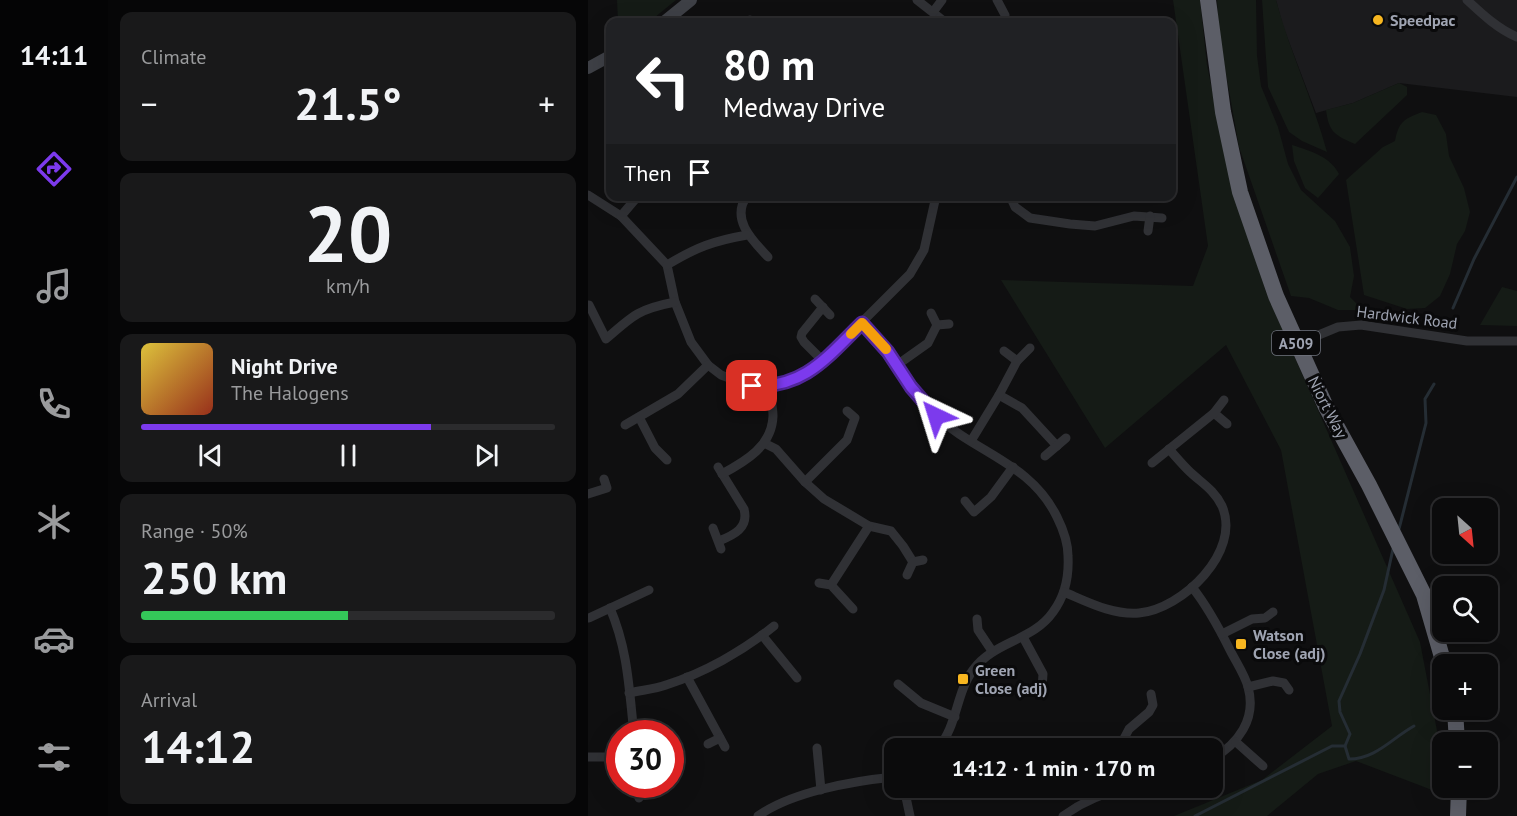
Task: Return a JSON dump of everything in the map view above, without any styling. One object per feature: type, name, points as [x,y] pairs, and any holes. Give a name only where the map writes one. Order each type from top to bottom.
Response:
[{"type":"highway","name":"Niort Way","points":[[1208,0],[1222,112],[1240,192],[1276,296],[1326,407],[1369,485],[1424,595],[1441,654]]},
{"type":"highway","points":[[1458,816],[1459,798]]},
{"type":"street","points":[[669,18],[690,0]]},
{"type":"street","points":[[917,0],[940,18]]},
{"type":"street","points":[[933,12],[942,0]]},
{"type":"street","points":[[998,0],[1005,15]]},
{"type":"street","points":[[1467,0],[1481,14],[1517,37]]},
{"type":"street","points":[[588,68],[606,58]]},
{"type":"street","points":[[588,195],[621,216],[667,265],[675,302],[691,342],[708,365],[734,381],[752,386],[769,387],[788,383],[823,361],[910,274],[921,256],[935,201]]},
{"type":"street","points":[[621,216],[634,201]]},
{"type":"street","points":[[744,201],[741,217],[747,235],[768,257]]},
{"type":"street","points":[[1012,201],[1015,207],[1030,218],[1070,224],[1095,226],[1134,216],[1162,218]]},
{"type":"street","points":[[1148,231],[1150,216]]},
{"type":"street","points":[[667,265],[694,249],[716,240],[747,235]]},
{"type":"street","points":[[815,299],[830,315]]},
{"type":"street","points":[[589,305],[606,339],[631,316],[650,307],[675,302]]},
{"type":"street","points":[[823,307],[801,337],[823,361]]},
{"type":"street","points":[[931,313],[937,325]]},
{"type":"street","points":[[862,323],[888,352],[924,404],[936,416],[970,441],[1013,467],[1041,491],[1050,501],[1068,544],[1069,566],[1064,592],[1053,613],[1039,628],[992,651],[973,670],[962,692],[947,738]]},
{"type":"street","points":[[937,325],[949,324]]},
{"type":"street","points":[[897,365],[928,343],[937,325]]},
{"type":"street","name":"Hardwick Road","points":[[1297,344],[1338,327],[1361,325],[1467,341],[1517,341]]},
{"type":"street","points":[[970,441],[1017,361],[1030,348]]},
{"type":"street","points":[[1004,351],[1017,361]]},
{"type":"street","points":[[625,424],[678,394],[708,365]]},
{"type":"street","points":[[713,528],[720,545],[738,532],[743,525],[745,515],[720,471],[755,454],[764,443],[773,416],[769,387]]},
{"type":"street","points":[[999,395],[1022,408],[1057,446]]},
{"type":"street","points":[[1152,463],[1214,413],[1224,400]]},
{"type":"street","points":[[805,482],[848,440],[855,418],[847,411]]},
{"type":"street","points":[[1214,413],[1227,424]]},
{"type":"street","points":[[639,417],[654,448],[667,460]]},
{"type":"street","points":[[1045,456],[1066,438]]},
{"type":"street","points":[[764,443],[776,449],[805,482],[824,499],[869,526],[891,531],[913,562]]},
{"type":"street","points":[[1064,592],[1118,612],[1139,613],[1157,609],[1192,588],[1215,561],[1221,551],[1226,524],[1222,508],[1213,491],[1188,470],[1169,449]]},
{"type":"street","points":[[965,501],[974,512],[992,497],[1013,467]]},
{"type":"street","points":[[588,494],[607,488],[604,479]]},
{"type":"street","points":[[831,585],[869,526]]},
{"type":"street","points":[[913,562],[923,560]]},
{"type":"street","points":[[907,575],[913,562]]},
{"type":"street","points":[[819,583],[831,585],[853,609]]},
{"type":"street","points":[[1192,588],[1205,603],[1248,687],[1249,714],[1243,730],[1236,742],[1223,751]]},
{"type":"street","points":[[589,618],[649,590]]},
{"type":"street","points":[[610,608],[626,655],[632,720]]},
{"type":"street","points":[[1222,634],[1252,620],[1265,618],[1274,612]]},
{"type":"street","points":[[977,619],[978,630],[992,651]]},
{"type":"street","points":[[629,693],[664,686],[687,677],[733,654],[774,626]]},
{"type":"street","points":[[762,635],[797,678]]},
{"type":"street","points":[[1023,637],[1043,674],[1042,688]]},
{"type":"street","points":[[687,677],[725,747]]},
{"type":"street","points":[[1248,687],[1273,681],[1284,682],[1289,690]]},
{"type":"street","points":[[898,684],[921,703],[955,717]]},
{"type":"street","points":[[1124,738],[1129,729],[1149,712],[1153,705],[1151,694]]},
{"type":"street","points":[[708,744],[720,738]]},
{"type":"street","points":[[1236,742],[1263,766]]},
{"type":"street","points":[[817,748],[821,790]]},
{"type":"street","points":[[588,757],[606,757]]},
{"type":"street","points":[[758,816],[791,798],[884,779]]},
{"type":"street","points":[[906,798],[910,816]]},
{"type":"street","points":[[1063,816],[1077,805],[1092,798]]},
{"type":"shaded area","points":[[617,0],[676,0],[654,18],[618,18]]},
{"type":"shaded area","points":[[1173,0],[1200,0],[1207,65],[1230,180],[1266,292],[1420,642],[1432,705],[1432,720],[1435,720],[1437,732],[1432,732],[1432,790],[1356,761],[1318,774],[1267,816],[1174,816],[1223,798],[1223,796],[1262,780],[1332,726],[1281,450],[1226,345],[1105,448],[1001,280],[1193,286],[1208,246]]},
{"type":"shaded area","points":[[1217,0],[1256,0],[1257,56],[1261,86],[1278,127],[1288,164],[1301,190],[1335,221],[1350,247],[1354,276],[1350,297],[1363,310],[1338,310],[1309,298],[1291,296],[1239,147],[1219,34]]},
{"type":"shaded area","points":[[1262,0],[1276,0],[1327,152],[1302,141],[1289,132],[1268,87]]},
{"type":"shaded area","points":[[1276,0],[1517,0],[1517,97],[1399,83],[1353,103],[1316,113],[1283,26]]},
{"type":"shaded area","points":[[1399,83],[1407,87],[1407,95],[1355,144],[1338,135],[1331,128],[1326,110],[1353,103]]},
{"type":"shaded area","points":[[1422,112],[1436,115],[1446,134],[1449,156],[1464,188],[1470,212],[1465,231],[1457,244],[1450,274],[1440,296],[1425,308],[1407,309],[1364,295],[1346,180],[1383,147],[1395,141],[1398,129],[1403,122]]},
{"type":"shaded area","points":[[1292,145],[1325,158],[1339,174],[1318,198],[1305,188],[1294,161]]},
{"type":"shaded area","points":[[1502,287],[1517,291],[1517,326],[1480,325]]},
{"type":"waterway","points":[[1453,308],[1474,259],[1517,177]]},
{"type":"waterway","points":[[1399,529],[1426,423],[1425,399],[1434,384]]},
{"type":"waterway","points":[[1195,816],[1332,746],[1345,746],[1350,734],[1340,712],[1339,701],[1360,654],[1384,590],[1393,549]]},
{"type":"waterway","points":[[1345,746],[1349,759],[1367,756],[1414,726]]},
{"type":"slow traffic","points":[[851,334],[862,323],[886,349]]},
{"type":"place","name":"Speedpac","points":[[1378,20]]},
{"type":"place","name":"Watson Close (adj)","points":[[1241,644]]},
{"type":"place","name":"Green Close (adj)","points":[[963,679]]},
{"type":"route","points":[[752,386],[769,387],[788,383],[807,373],[823,361],[862,323],[888,352],[911,387],[936,416]]}]
